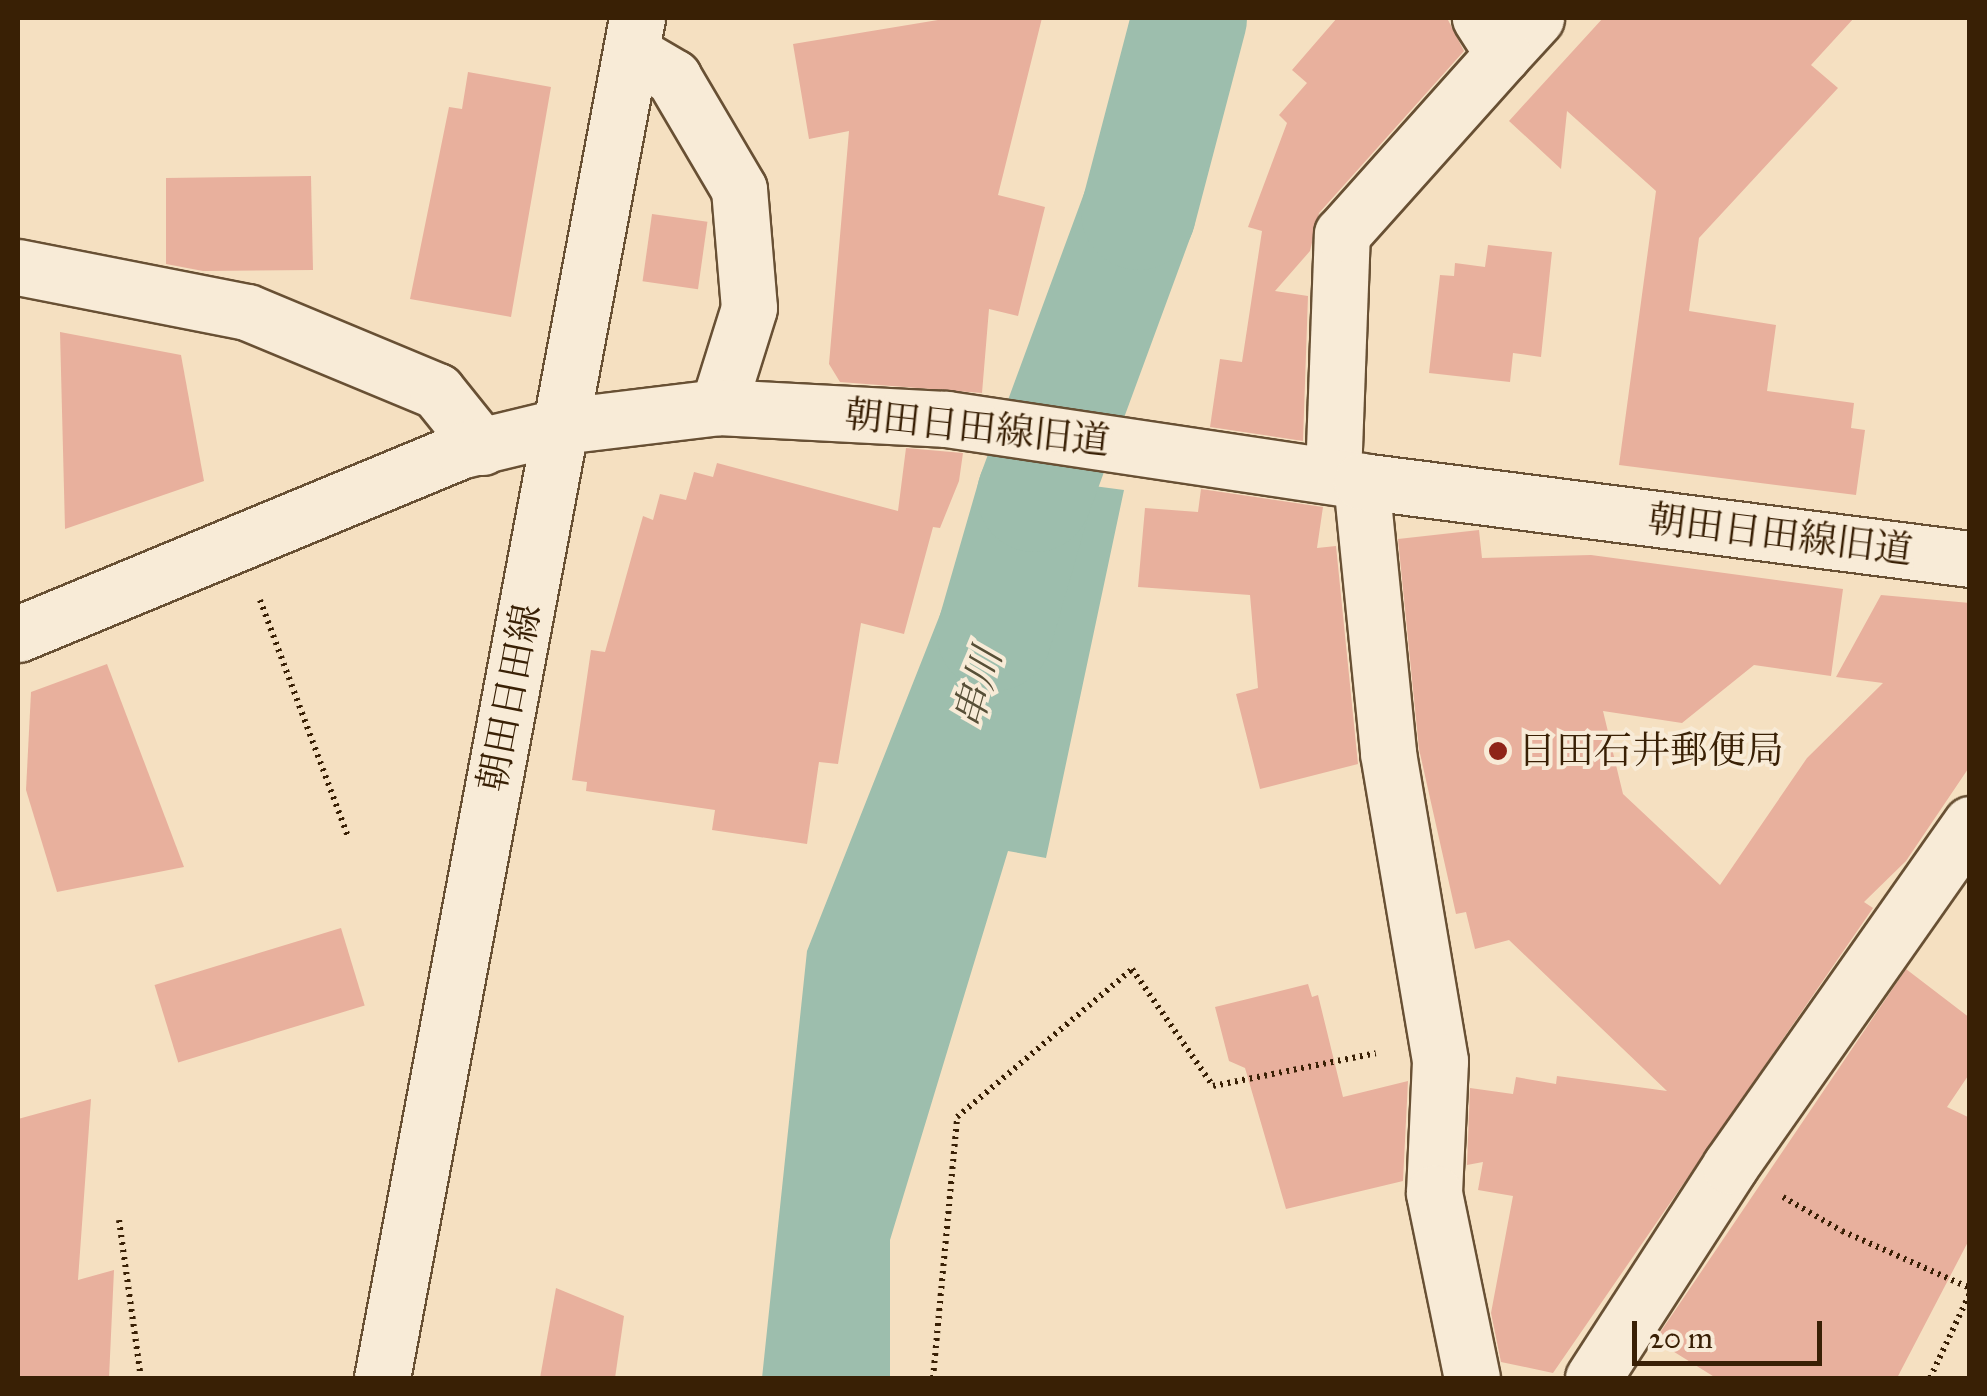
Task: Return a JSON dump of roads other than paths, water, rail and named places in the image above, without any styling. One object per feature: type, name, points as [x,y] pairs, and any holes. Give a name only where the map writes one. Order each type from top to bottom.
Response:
[{"type":"street","points":[[1472,1378],[1434,1193],[1436,1041],[1347,479],[1342,234],[1506,30]]},
{"type":"street","points":[[634,35],[674,77],[739,190],[750,308],[718,406]]},
{"type":"street","name":"朝田日田線","points":[[382,1378],[634,35]]},
{"type":"street","points":[[18,267],[247,312],[437,391],[482,447]]},
{"type":"street","name":"朝田日田線旧道","points":[[18,634],[482,447],[562,426],[718,406],[947,419],[1347,479],[1970,559]]},
{"type":"street","points":[[1593,1378],[1730,1166],[1970,824]]},
{"type":"water","points":[[996,473],[1124,490],[1046,858],[1008,851],[890,1240],[890,1378],[762,1378],[807,951]]},
{"type":"waterway","name":"串川","points":[[994,633],[1034,494],[1138,212],[1189,18]]},
{"type":"place","name":"日田石井郵便局","points":[[1498,751]]}]
